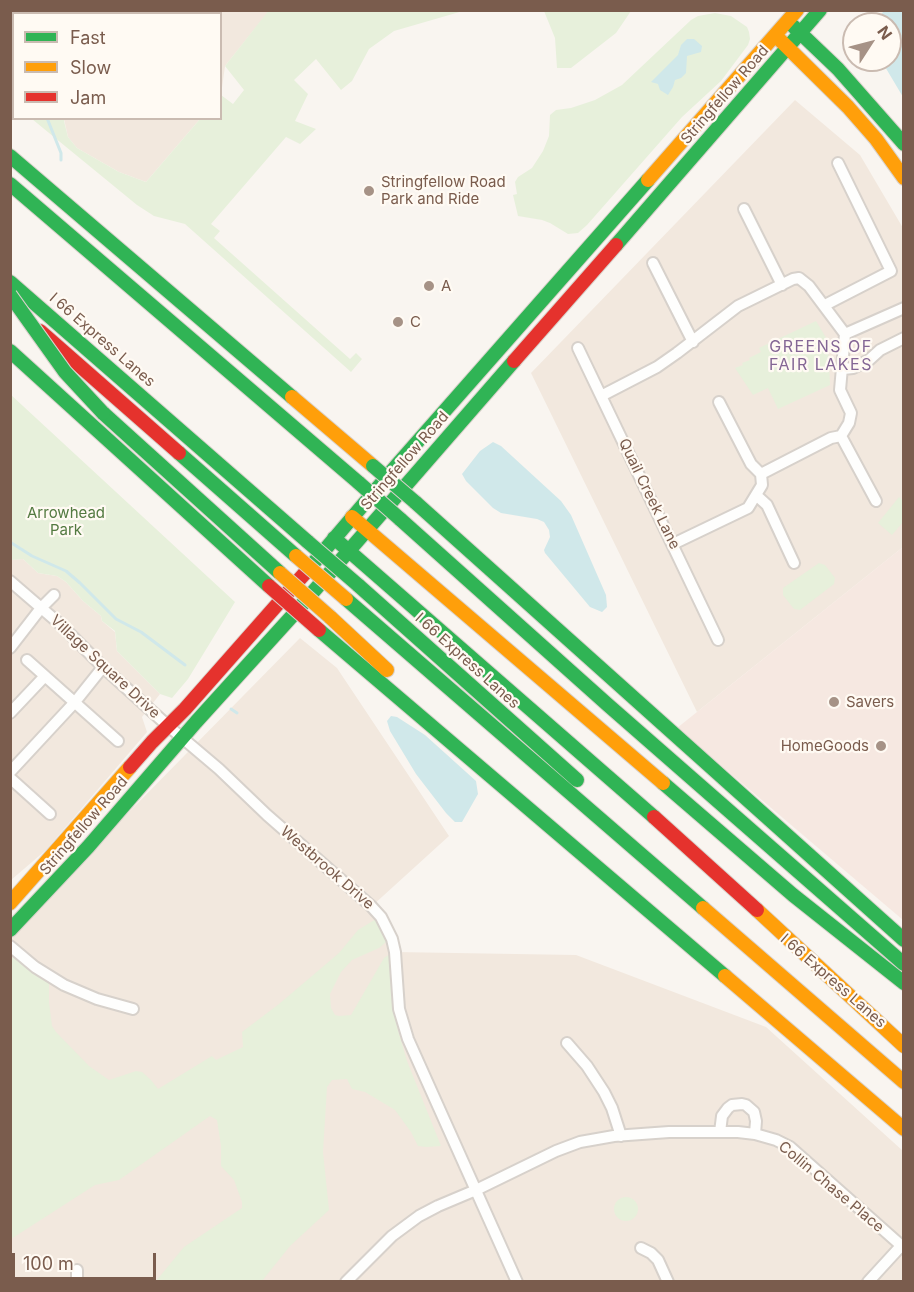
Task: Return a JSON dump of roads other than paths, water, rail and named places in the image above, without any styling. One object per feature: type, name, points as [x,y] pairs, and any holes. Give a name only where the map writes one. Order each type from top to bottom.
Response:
[{"type":"main road","name":"Stringfellow Road","points":[[10,930],[81,855],[820,10]]},
{"type":"main road","name":"Stringfellow Road","points":[[10,903],[167,725],[185,709],[723,98],[792,16]]},
{"type":"main road","points":[[792,16],[801,33],[864,97],[903,144]]},
{"type":"main road","points":[[776,35],[848,107],[876,140],[903,178]]},
{"type":"main road","points":[[10,156],[415,502],[903,940]]},
{"type":"main road","points":[[10,184],[359,483],[903,964]]},
{"type":"main road","name":"I 66 Express Lanes","points":[[10,282],[358,585],[585,787]]},
{"type":"main road","points":[[10,295],[64,372],[103,413],[384,667],[515,796]]},
{"type":"main road","points":[[10,305],[903,1082]]},
{"type":"main road","points":[[10,351],[319,630],[903,1129]]},
{"type":"main road","points":[[352,517],[793,895],[903,983]]},
{"type":"main road","points":[[334,538],[663,825],[903,1046]]},
{"type":"main road","points":[[868,910],[903,933]]},
{"type":"main road","name":"I 66 Express Lanes","points":[[779,956],[867,1032]]},
{"type":"street","points":[[825,305],[891,271],[838,163]]},
{"type":"street","points":[[744,209],[782,285]]},
{"type":"street","points":[[653,263],[693,342]]},
{"type":"street","points":[[601,396],[657,367],[738,306],[799,278],[825,305],[845,334],[840,390],[851,413],[849,423],[841,436],[831,438],[761,474]]},
{"type":"street","points":[[845,334],[903,308]]},
{"type":"street","points":[[843,369],[853,368],[869,360],[880,350],[903,338]]},
{"type":"street","name":"Quail Creek Lane","points":[[578,348],[718,640]]},
{"type":"street","points":[[673,544],[748,508],[762,485],[761,474],[751,464],[719,402]]},
{"type":"street","points":[[841,436],[876,501]]},
{"type":"street","points":[[756,495],[767,505],[794,563]]},
{"type":"street","name":"Village Square Drive","points":[[10,581],[61,624],[167,725]]},
{"type":"street","points":[[11,648],[41,608],[54,595]]},
{"type":"street","points":[[27,660],[118,741]]},
{"type":"street","points":[[10,772],[75,702],[103,666]]},
{"type":"street","points":[[10,713],[45,676]]},
{"type":"street","name":"Westbrook Drive","points":[[167,725],[219,769],[381,917],[392,939],[395,952],[402,1024],[517,1281]]},
{"type":"street","points":[[10,778],[50,814]]},
{"type":"street","points":[[10,946],[35,967],[64,985],[97,999],[133,1009]]},
{"type":"street","points":[[567,1043],[587,1066],[604,1092],[621,1136]]},
{"type":"street","points":[[720,1132],[722,1116],[728,1108],[742,1104],[754,1112],[755,1134]]},
{"type":"street","name":"Collin Chase Place","points":[[346,1281],[379,1247],[408,1224],[438,1206],[556,1151],[580,1142],[669,1132],[755,1134],[776,1140],[790,1147],[902,1247]]},
{"type":"street","points":[[868,1281],[902,1247]]},
{"type":"street","points":[[641,1248],[658,1260],[668,1281]]},
{"type":"street","points":[[77,1270],[77,1281]]},
{"type":"water","points":[[903,11],[903,97],[888,72],[902,72],[902,12],[883,12]]},
{"type":"water","points":[[687,39],[694,39],[702,46],[701,52],[687,56],[686,73],[675,80],[668,95],[660,90],[658,84],[651,82],[678,55],[681,45]]},
{"type":"water","points":[[493,442],[501,446],[561,501],[571,515],[606,595],[607,607],[602,612],[590,607],[545,553],[544,550],[550,537],[544,522],[501,513],[466,481],[462,474],[480,451]]},
{"type":"water","points":[[391,716],[397,717],[425,735],[476,781],[478,794],[462,822],[455,822],[446,813],[416,774],[390,731],[387,721]]},
{"type":"waterway","points":[[48,120],[61,153],[61,160]]},
{"type":"waterway","points":[[10,542],[32,556],[66,571],[116,619],[141,632],[185,665]]},
{"type":"waterway","points":[[231,709],[237,713]]},
{"type":"place","name":"Stringfellow Road Park and Ride","points":[[369,191]]},
{"type":"place","name":"A","points":[[429,286]]},
{"type":"place","name":"C","points":[[398,322]]},
{"type":"place","name":"Savers","points":[[834,702]]},
{"type":"place","name":"HomeGoods","points":[[881,746]]},
{"type":"district","name":"GREENS OF FAIR LAKES","points":[[821,356]]},
{"type":"park label","name":"Arrowhead Park","points":[[66,522]]}]
